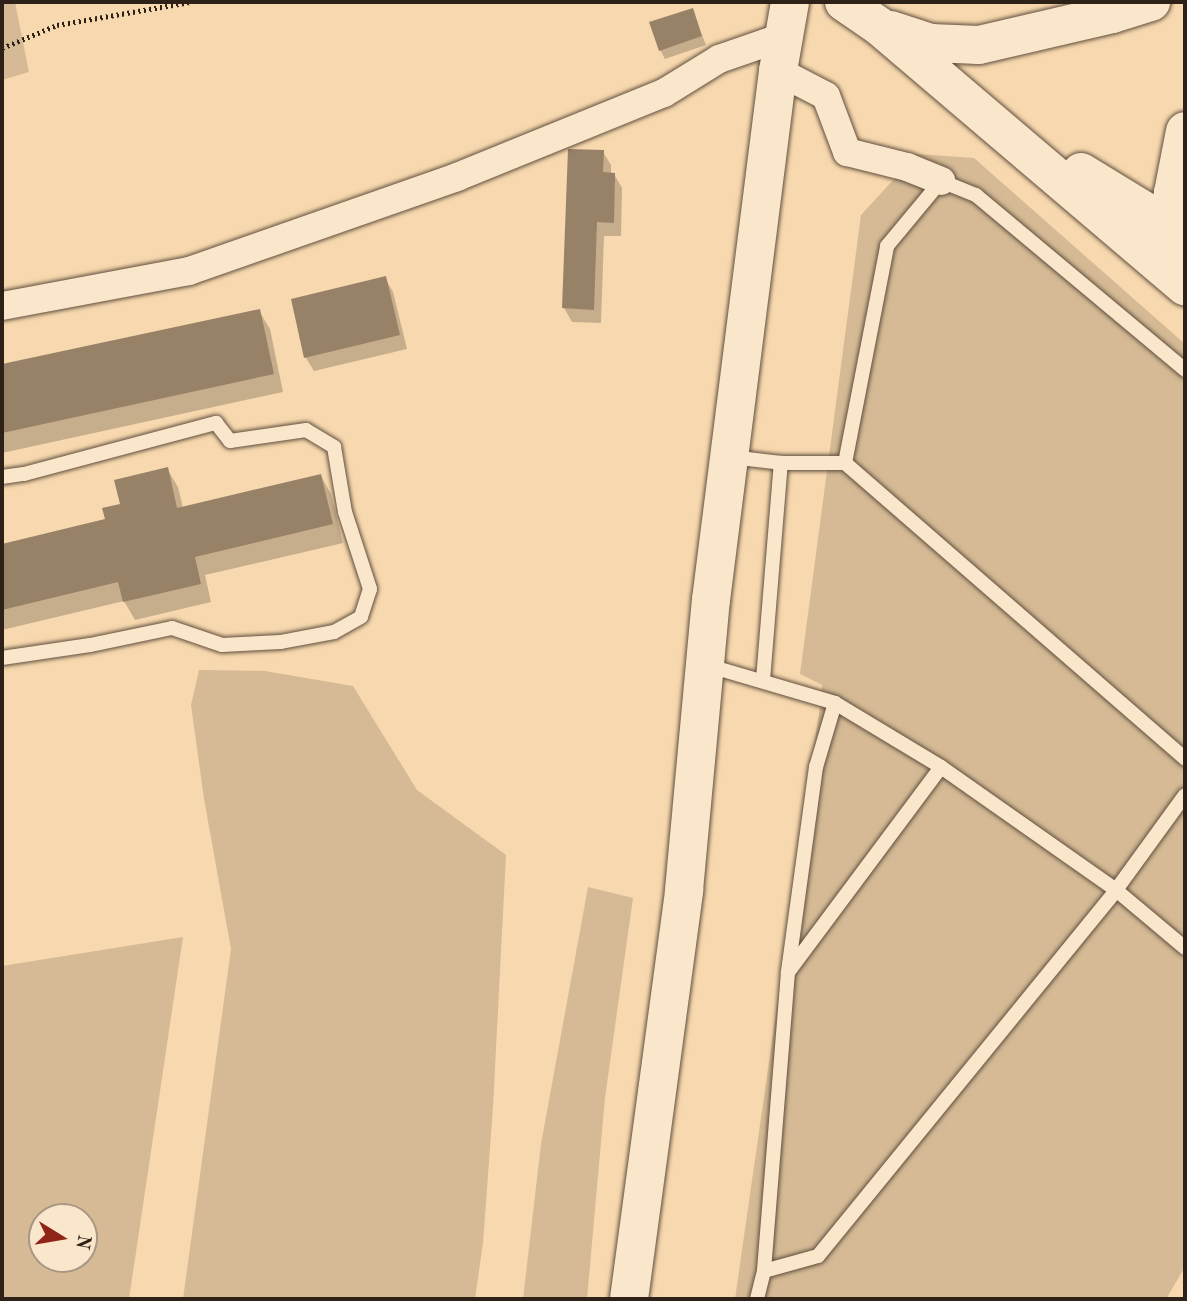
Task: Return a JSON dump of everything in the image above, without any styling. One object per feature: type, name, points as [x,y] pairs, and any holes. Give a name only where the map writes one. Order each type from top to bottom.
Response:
[{"type":"main road","points":[[844,2],[879,26],[1185,286]]},
{"type":"main road","points":[[879,26],[931,43],[979,45],[1112,15],[1151,2]]},
{"type":"main road","points":[[629,1299],[684,890],[705,664],[729,457],[784,37]]},
{"type":"main road","points":[[1185,131],[1173,192],[1185,280]]},
{"type":"main road","points":[[1030,153],[1076,169],[1178,233]]},
{"type":"street","points":[[2,306],[189,271],[457,177],[664,93],[719,59],[784,37],[826,96],[847,152],[907,167],[941,181]]},
{"type":"lane","points":[[845,463],[887,246],[941,181],[976,195],[1185,370]]},
{"type":"lane","points":[[2,477],[24,474],[216,423],[230,441],[306,430],[334,447],[345,512],[370,589],[361,618],[334,632],[293,640],[222,645],[172,628],[90,645],[2,658]]},
{"type":"lane","points":[[729,457],[781,463],[845,463],[1185,759]]},
{"type":"lane","points":[[763,680],[781,463]]},
{"type":"lane","points":[[705,664],[835,703],[941,767],[1115,890],[1185,948]]},
{"type":"lane","points":[[757,1299],[764,1271],[788,972],[816,767],[835,703]]},
{"type":"lane","points":[[788,972],[941,767]]},
{"type":"lane","points":[[764,1271],[818,1256],[1115,890],[1185,794]]},
{"type":"path","points":[[2,48],[57,25],[190,2]]},
{"type":"shaded area","points":[[2,2],[15,2],[29,72],[2,80]]},
{"type":"shaded area","points":[[917,154],[974,158],[1185,344],[1185,1267],[1166,1299],[735,1299],[821,699],[822,685],[800,674],[861,215]]},
{"type":"shaded area","points":[[199,670],[265,671],[353,686],[417,790],[506,855],[493,1107],[483,1243],[475,1299],[183,1299],[231,949],[204,799],[191,705]]},
{"type":"shaded area","points":[[588,887],[633,898],[605,1098],[587,1299],[523,1299],[541,1144]]},
{"type":"shaded area","points":[[183,937],[129,1299],[2,1299],[2,966]]},
{"type":"building","points":[[693,8],[702,36],[659,51],[649,22]]},
{"type":"building","points":[[568,149],[604,150],[603,172],[615,173],[614,223],[597,222],[594,310],[562,308]]},
{"type":"building","points":[[386,276],[400,335],[304,358],[291,299]]},
{"type":"building","points":[[260,309],[274,374],[2,433],[2,364]]},
{"type":"building","points":[[168,467],[177,508],[321,474],[333,524],[195,557],[201,584],[123,602],[118,582],[2,610],[2,544],[105,519],[102,508],[120,504],[114,480]]}]
